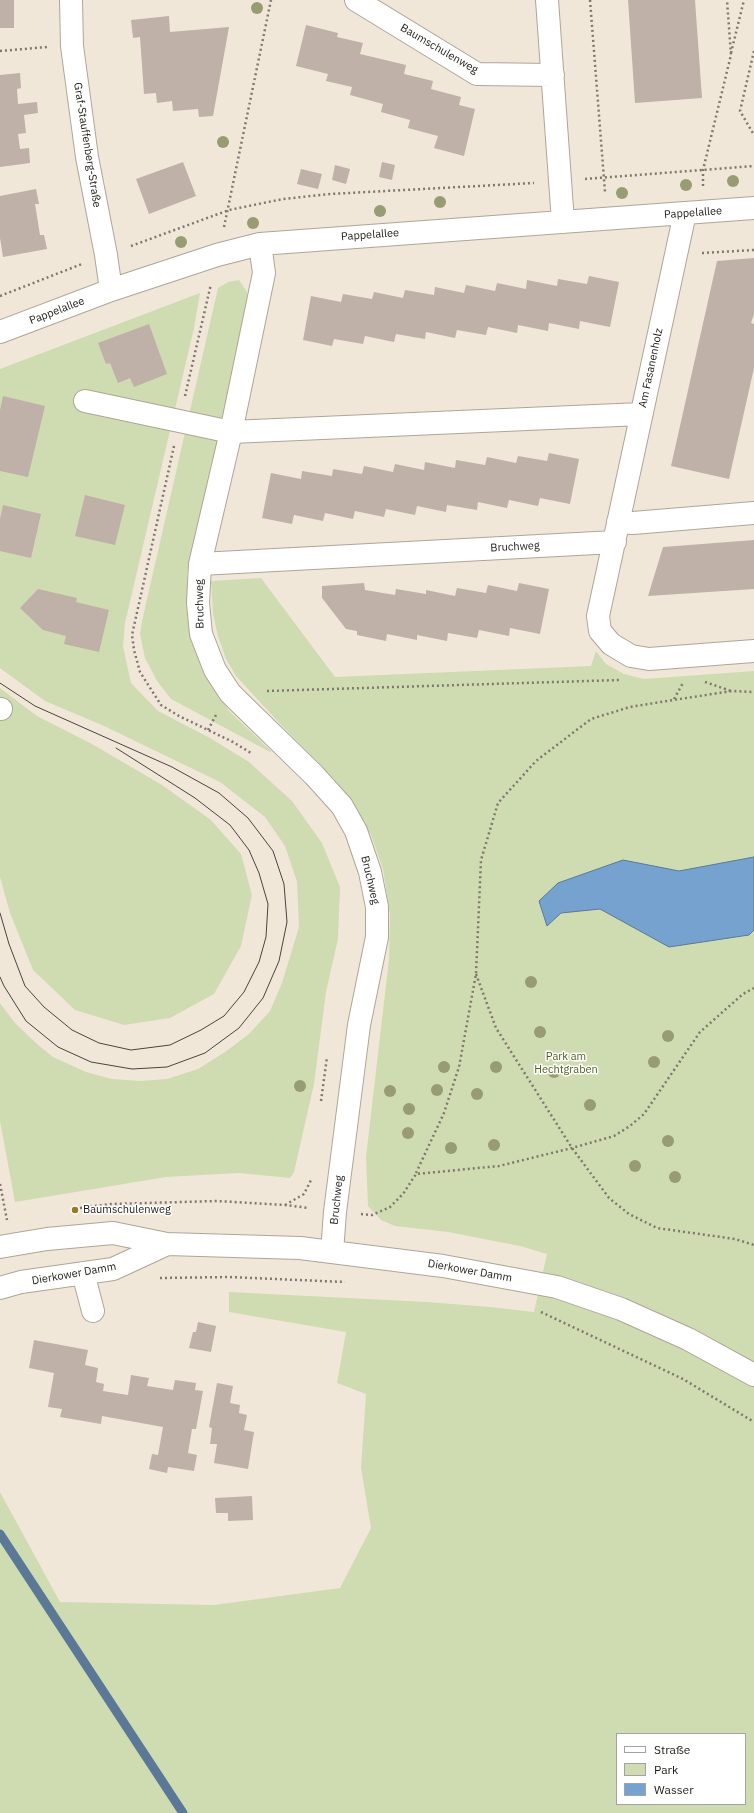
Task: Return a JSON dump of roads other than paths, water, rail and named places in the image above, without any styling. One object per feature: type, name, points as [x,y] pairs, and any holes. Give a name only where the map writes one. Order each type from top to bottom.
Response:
[{"type":"street","name":"Graf-Stauffenberg-Straße","points":[[71,0],[72,46],[86,157],[106,255],[111,290]]},
{"type":"street","name":"Baumschulenweg","points":[[356,0],[477,74],[553,76]]},
{"type":"street","points":[[547,0],[563,222]]},
{"type":"street","name":"Pappelallee","points":[[0,332],[111,290],[217,255],[260,244],[754,208]]},
{"type":"street","name":"Am Fasanenholz","points":[[694,213],[641,414],[598,616],[600,631],[611,644],[631,656],[649,659],[754,651]]},
{"type":"street","name":"Bruchweg","points":[[260,244],[264,273],[231,432],[200,564],[198,604],[200,634],[215,670],[230,692],[314,775],[342,806],[356,831],[370,872],[377,907],[377,937],[359,1025],[335,1212],[332,1252]]},
{"type":"street","points":[[85,401],[231,432],[641,414]]},
{"type":"street","points":[[616,532],[633,522],[754,513]]},
{"type":"street","name":"Bruchweg","points":[[200,564],[616,532]]},
{"type":"street","name":"Dierkower Damm","points":[[0,1247],[47,1238],[113,1233],[167,1244],[300,1248],[443,1266],[557,1287],[621,1309],[688,1339],[754,1375]]},
{"type":"street","name":"Dierkower Damm","points":[[0,1288],[22,1282],[113,1269],[167,1244]]},
{"type":"street","points":[[83,1273],[93,1311]]},
{"type":"water","points":[[754,857],[754,930],[749,935],[669,947],[600,909],[561,913],[547,926],[539,901],[558,883],[623,860],[679,871]]},
{"type":"waterway","points":[[0,1534],[183,1813]]},
{"type":"tram line","points":[[0,683],[35,706],[172,767],[219,793],[248,818],[273,851],[284,884],[287,922],[279,961],[263,998],[239,1028],[205,1053],[167,1067],[132,1069],[91,1062],[58,1047],[26,1021],[0,977]]},
{"type":"tram line","points":[[0,913],[9,944],[25,986],[44,1007],[72,1030],[99,1043],[131,1050],[170,1045],[201,1030],[224,1016],[244,992],[259,962],[266,937],[268,904],[259,873],[249,850],[230,825],[195,798],[116,748]]},
{"type":"place","name":"Baumschulenweg","points":[[75,1210]]},
{"type":"park label","name":"Park am Hechtgraben","points":[[566,1063]]}]
